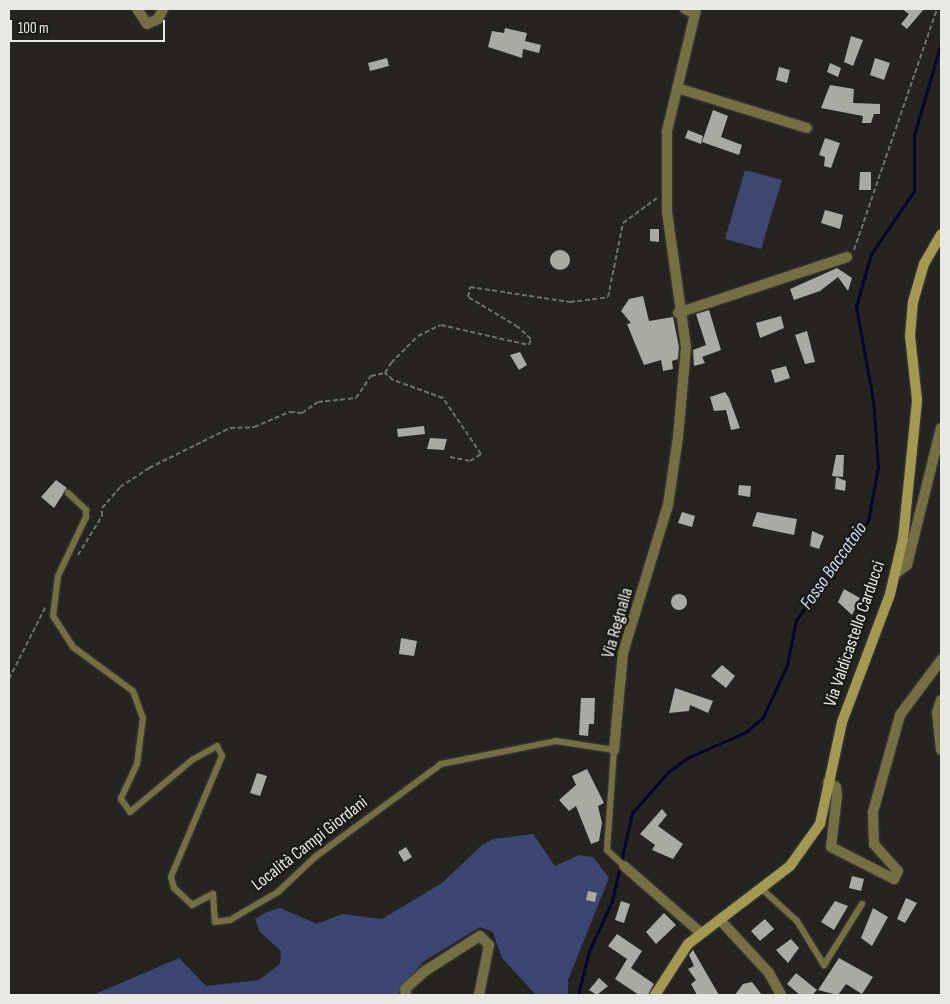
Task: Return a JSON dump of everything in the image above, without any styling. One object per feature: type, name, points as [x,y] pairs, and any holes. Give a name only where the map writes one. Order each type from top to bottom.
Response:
[{"type":"street","points":[[137,9],[147,24],[158,19],[163,9]]},
{"type":"street","name":"Via Regnalla","points":[[614,750],[623,653],[668,505],[678,437],[686,347],[678,313],[667,183],[667,132],[692,10]]},
{"type":"street","points":[[677,88],[807,128]]},
{"type":"street","name":"Via Valdicastello Carducci","points":[[655,995],[688,944],[700,933],[762,889],[813,839],[842,722],[895,574],[903,539],[916,400],[910,336],[913,302],[924,264],[941,234]]},
{"type":"street","points":[[678,313],[847,257]]},
{"type":"street","points":[[895,574],[907,566],[941,428]]},
{"type":"street","points":[[828,782],[836,787],[837,796],[832,847],[894,879],[898,871],[874,844],[874,812],[900,715],[941,660]]},
{"type":"street","points":[[941,700],[937,712],[941,750]]},
{"type":"street","name":"Via Regnalla","points":[[624,866],[700,933]]},
{"type":"street","points":[[720,920],[770,973],[782,995]]},
{"type":"street","points":[[406,995],[405,989],[425,971],[480,936],[490,945],[479,995]]},
{"type":"lane","name":"Località Campi Giordani","points":[[68,494],[86,510],[86,517],[58,576],[52,605],[58,629],[73,647],[133,691],[141,706],[137,764],[121,799],[130,812],[217,746],[222,756],[171,877],[180,896],[192,905],[213,894],[215,922],[230,920],[278,892],[315,857],[441,764],[556,741],[614,750]]},
{"type":"lane","name":"Via Regnalla","points":[[614,750],[607,850],[614,859],[624,866]]},
{"type":"lane","points":[[762,889],[797,921],[824,964],[862,904]]},
{"type":"path","points":[[847,257],[857,246],[937,9]]},
{"type":"path","points":[[75,559],[102,516],[102,508],[120,487],[149,468],[230,428],[254,427],[290,412],[302,413],[318,402],[356,398],[371,376],[386,373],[418,336],[441,325],[529,345],[530,337],[518,327],[468,297],[470,287],[570,302],[608,297],[614,249],[623,223],[659,197],[667,183]]},
{"type":"path","points":[[386,373],[393,380],[426,389],[454,410],[482,454],[470,461],[450,456]]},
{"type":"path","points":[[9,679],[56,587]]},
{"type":"shaded area","points":[[745,170],[782,180],[761,249],[725,239]]},
{"type":"shaded area","points":[[533,834],[555,866],[579,855],[593,857],[609,878],[568,980],[568,995],[536,995],[502,958],[493,932],[480,927],[423,962],[397,995],[93,995],[179,958],[206,986],[259,980],[280,964],[281,951],[260,932],[255,919],[267,912],[280,908],[317,924],[342,914],[382,919],[442,883],[482,845],[493,839]]},
{"type":"building","points":[[902,9],[924,9],[907,29],[901,24],[909,14]]},
{"type":"building","points":[[505,28],[527,33],[525,41],[541,45],[539,53],[523,49],[522,58],[488,47],[492,31],[504,33]]},
{"type":"building","points":[[851,36],[863,40],[853,66],[844,62]]},
{"type":"building","points":[[387,58],[389,66],[370,71],[368,63]]},
{"type":"building","points":[[875,58],[890,63],[884,80],[870,75]]},
{"type":"building","points":[[830,63],[841,68],[838,77],[827,72]]},
{"type":"building","points":[[779,67],[790,70],[787,83],[776,80]]},
{"type":"building","points":[[830,85],[854,89],[853,103],[880,104],[880,114],[874,114],[871,123],[862,123],[863,116],[821,108]]},
{"type":"building","points":[[713,110],[728,116],[721,137],[742,145],[739,155],[702,142]]},
{"type":"building","points":[[688,130],[703,136],[701,144],[685,138]]},
{"type":"building","points":[[825,138],[840,143],[831,168],[824,166],[825,157],[819,155]]},
{"type":"building","points":[[860,172],[871,172],[871,190],[859,190]]},
{"type":"building","points":[[825,210],[843,215],[840,229],[821,223]]},
{"type":"building","points":[[650,229],[659,229],[659,242],[650,241]]},
{"type":"building","points":[[560,250],[567,253],[570,260],[567,267],[560,270],[553,267],[550,260],[553,253]]},
{"type":"building","points":[[837,268],[852,278],[848,291],[838,277],[820,291],[794,300],[790,289]]},
{"type":"building","points":[[643,296],[649,321],[673,317],[679,347],[678,359],[672,361],[673,369],[663,371],[661,360],[644,365],[627,324],[631,323],[621,311],[629,299]]},
{"type":"building","points":[[709,310],[721,350],[702,357],[705,363],[694,366],[693,350],[706,345],[696,314]]},
{"type":"building","points":[[781,316],[784,328],[760,338],[756,323]]},
{"type":"building","points":[[807,331],[815,362],[805,364],[795,335]]},
{"type":"building","points":[[520,352],[527,365],[519,370],[510,355]]},
{"type":"building","points":[[786,366],[790,378],[775,383],[771,370]]},
{"type":"building","points":[[725,392],[740,428],[731,430],[726,410],[714,411],[710,397]]},
{"type":"building","points":[[424,426],[425,434],[398,437],[397,429]]},
{"type":"building","points":[[430,438],[447,439],[444,450],[427,449]]},
{"type":"building","points":[[836,455],[844,455],[843,477],[832,476]]},
{"type":"building","points":[[836,477],[846,481],[845,491],[835,489]]},
{"type":"building","points":[[56,480],[67,488],[54,508],[41,497]]},
{"type":"building","points":[[739,485],[751,486],[750,497],[738,495]]},
{"type":"building","points":[[682,512],[695,516],[692,527],[678,523]]},
{"type":"building","points":[[757,512],[797,519],[794,535],[752,526]]},
{"type":"building","points":[[812,531],[824,536],[819,549],[810,546]]},
{"type":"building","points":[[844,589],[860,598],[852,615],[838,602]]},
{"type":"building","points":[[679,594],[687,602],[679,610],[671,602]]},
{"type":"building","points":[[401,638],[417,641],[414,656],[399,654]]},
{"type":"building","points":[[722,665],[735,676],[726,688],[711,676]]},
{"type":"building","points":[[675,688],[713,701],[708,713],[690,705],[689,711],[669,713]]},
{"type":"building","points":[[581,698],[595,698],[594,724],[589,724],[588,736],[579,735]]},
{"type":"building","points":[[587,769],[604,803],[598,806],[602,823],[599,841],[591,844],[576,806],[569,811],[559,800],[576,785],[572,776]]},
{"type":"building","points":[[257,773],[267,776],[260,796],[250,793]]},
{"type":"building","points":[[662,809],[667,815],[658,826],[683,844],[673,859],[652,850],[655,845],[640,834]]},
{"type":"building","points":[[406,847],[412,857],[404,862],[398,852]]},
{"type":"building","points":[[852,876],[864,879],[861,891],[849,888]]},
{"type":"building","points":[[588,891],[597,893],[595,902],[586,900]]},
{"type":"building","points":[[906,898],[917,903],[905,923],[897,919]]},
{"type":"building","points":[[621,901],[630,904],[624,923],[615,920]]},
{"type":"building","points":[[835,901],[848,906],[834,930],[821,922]]},
{"type":"building","points":[[873,908],[888,917],[872,946],[861,938]]},
{"type":"building","points":[[664,913],[676,925],[656,944],[646,932]]},
{"type":"building","points":[[765,919],[774,929],[760,941],[751,931]]},
{"type":"building","points":[[617,934],[642,951],[631,968],[654,984],[648,995],[639,995],[615,979],[627,959],[608,946]]},
{"type":"building","points":[[791,939],[799,948],[788,963],[776,950]]},
{"type":"building","points":[[693,950],[719,995],[697,995],[691,984],[696,980],[688,969],[694,966],[689,955]]},
{"type":"building","points":[[839,958],[873,977],[862,994],[846,984],[838,995],[818,990]]},
{"type":"building","points":[[796,973],[817,990],[812,995],[800,995],[787,984]]},
{"type":"building","points":[[599,978],[608,986],[597,995],[589,990]]},
{"type":"building","points":[[752,982],[762,995],[735,995],[743,984]]},
{"type":"waterway","name":"Fosso Baccatoio","points":[[578,995],[589,951],[612,901],[632,813],[668,772],[689,757],[746,732],[763,717],[787,665],[796,620],[868,521],[878,467],[873,400],[856,306],[871,254],[914,191],[914,135],[941,43]]}]
